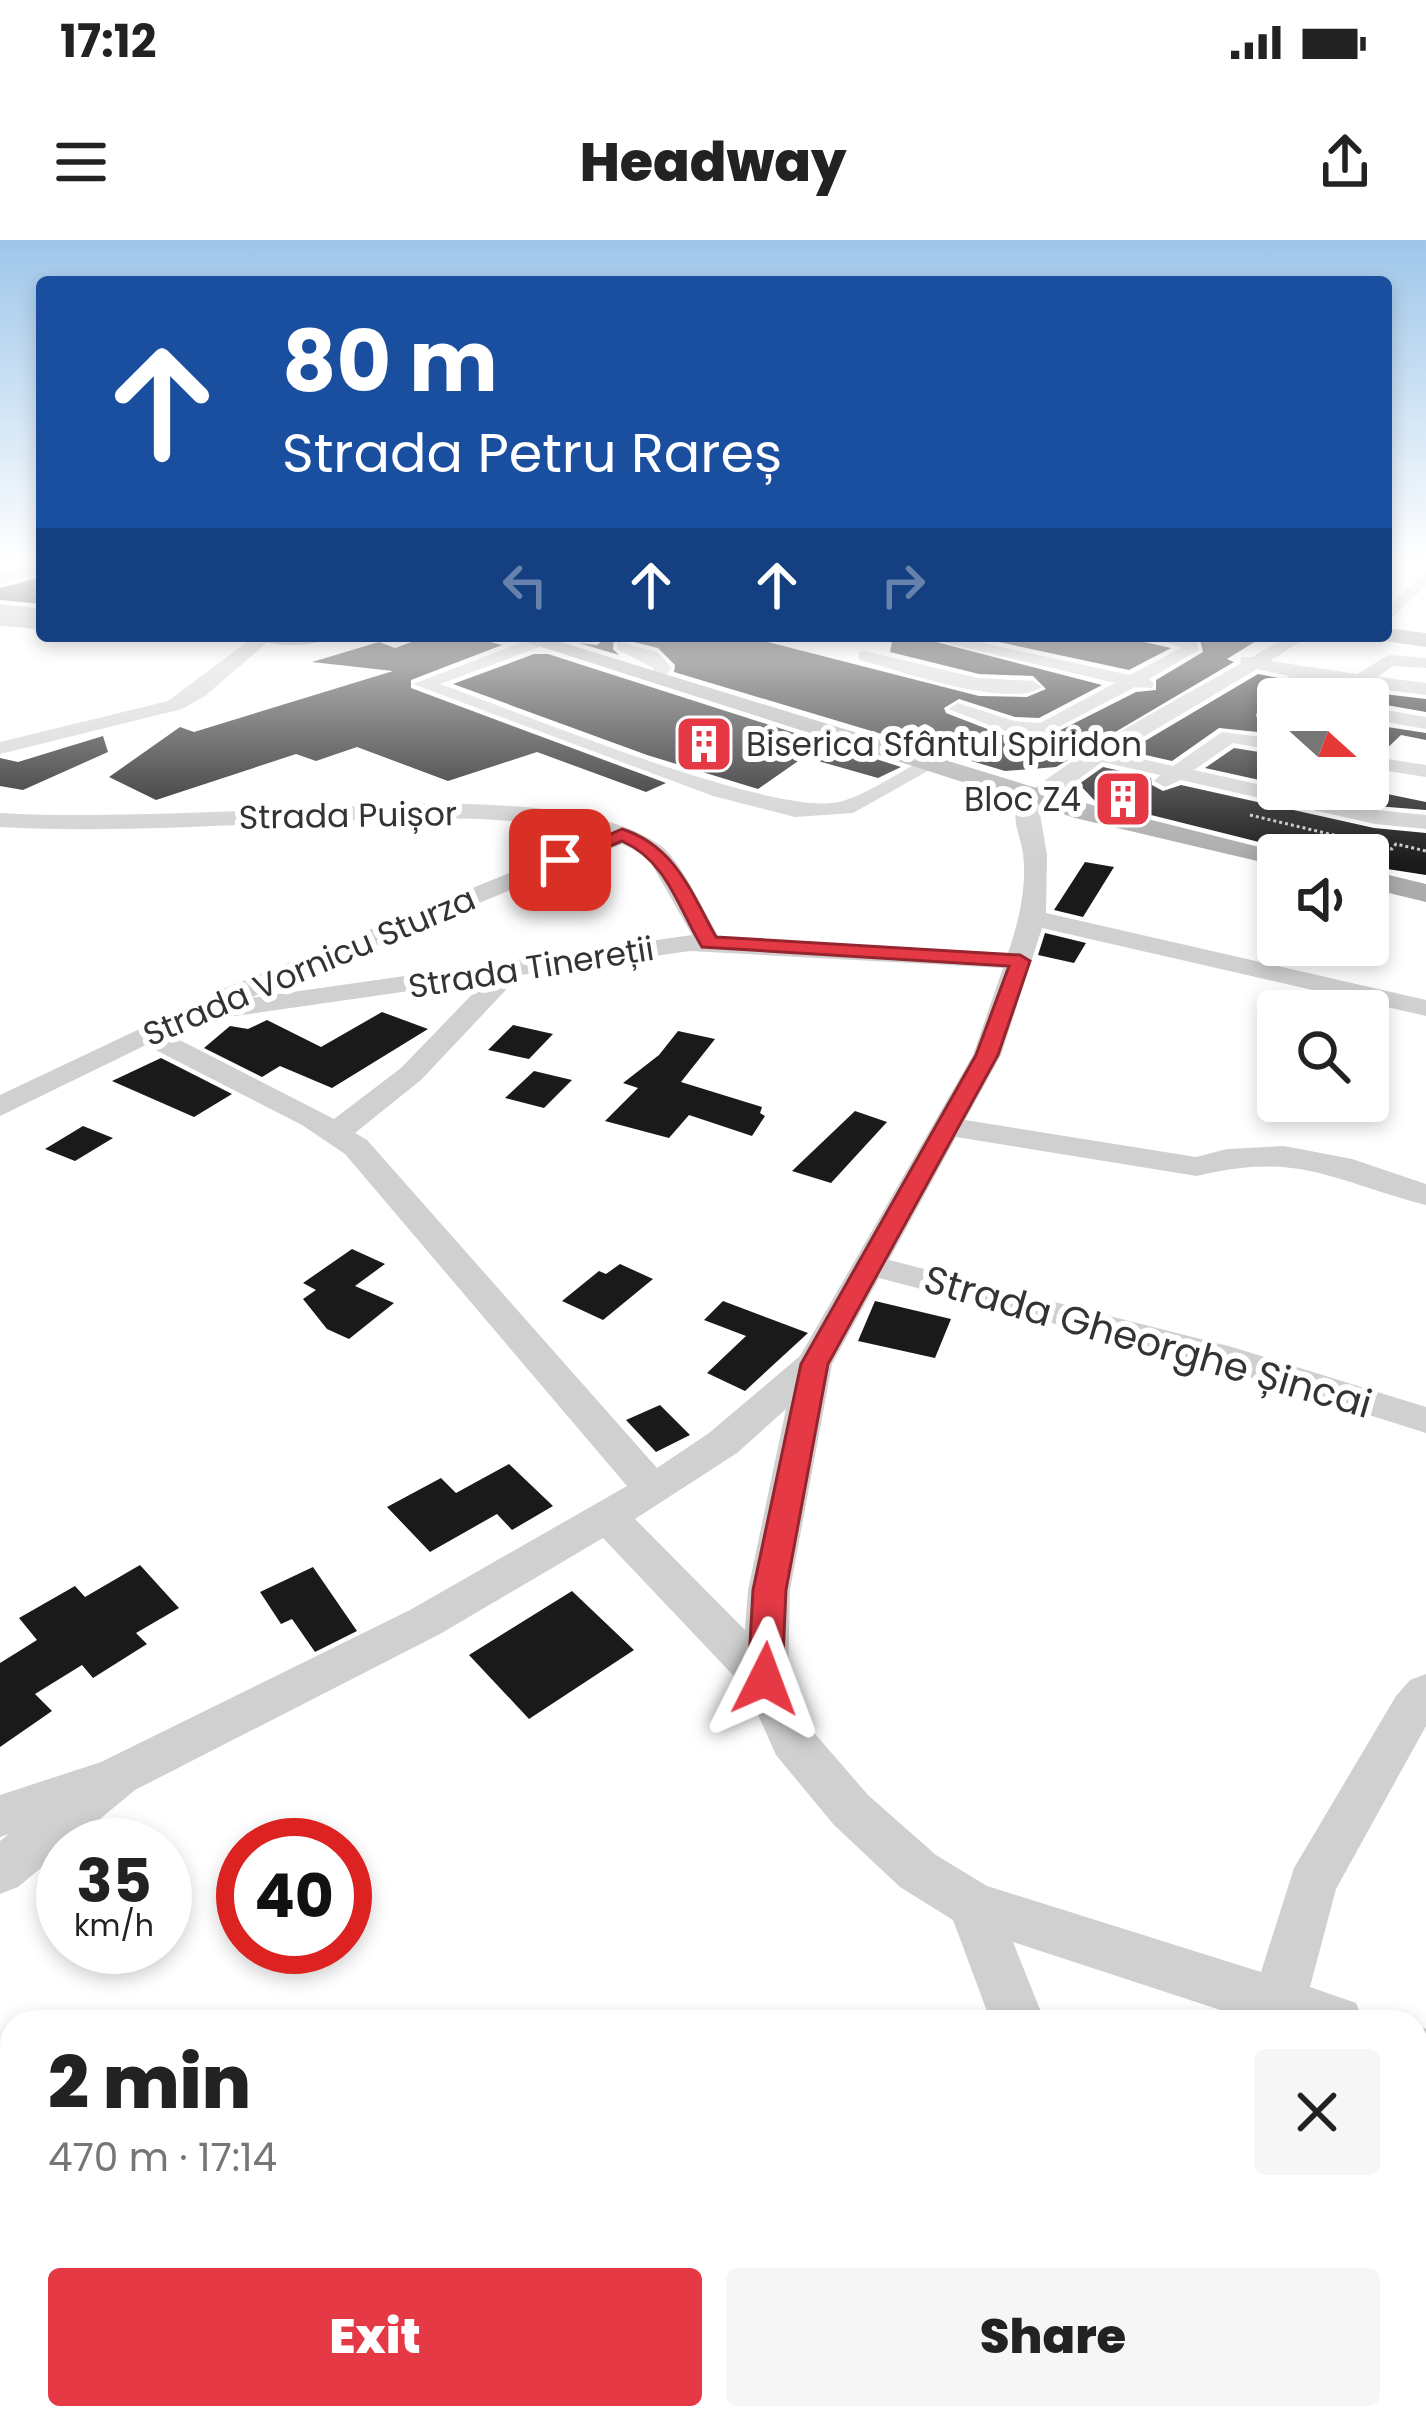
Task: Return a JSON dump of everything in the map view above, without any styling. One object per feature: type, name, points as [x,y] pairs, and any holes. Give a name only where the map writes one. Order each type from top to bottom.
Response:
[{"type":"main road","points":[[603,660],[1085,812],[1257,852]]},
{"type":"main road","points":[[1389,884],[1426,892]]},
{"type":"street","points":[[0,748],[175,705],[198,692],[233,660]]},
{"type":"street","points":[[478,660],[422,684],[721,791],[796,810],[844,808],[932,764]]},
{"type":"street","points":[[653,674],[663,668],[656,660]]},
{"type":"street","points":[[653,674],[686,660]]},
{"type":"street","points":[[904,660],[989,686],[1025,691],[1033,687]]},
{"type":"street","points":[[1053,660],[1146,684]]},
{"type":"street","points":[[958,710],[1012,727],[1043,729],[1146,684],[1177,660]]},
{"type":"street","points":[[1364,678],[1389,660]]},
{"type":"street","points":[[1391,660],[1426,663]]},
{"type":"street","points":[[765,1679],[773,1567],[814,1364],[987,1055],[1033,918],[1036,855],[1026,819],[1028,806],[1037,795],[1188,693],[1244,661],[1341,678]]},
{"type":"street","points":[[1300,678],[1302,674]]},
{"type":"street","points":[[1389,684],[1426,689]]},
{"type":"street","points":[[1389,717],[1426,724]]},
{"type":"street","points":[[1192,801],[1150,792],[1229,736],[1257,741]]},
{"type":"street","points":[[1409,773],[1420,748]]},
{"type":"street","points":[[1098,755],[1174,774],[1251,802],[1426,823]]},
{"type":"street","name":"Strada Puișor","points":[[0,820],[76,824],[467,813],[558,820],[622,835],[666,862],[709,943]]},
{"type":"street","name":"Strada Vornicu Sturza","points":[[0,1107],[187,1015],[622,835]]},
{"type":"street","points":[[1033,918],[1426,1008]]},
{"type":"street","name":"Strada Tinereții","points":[[187,1015],[709,943],[1020,961]]},
{"type":"street","points":[[337,1133],[411,1074],[509,972]]},
{"type":"street","points":[[145,1034],[337,1133],[375,1166],[652,1490]]},
{"type":"street","points":[[949,1127],[1196,1167],[1222,1158],[1284,1153],[1350,1167],[1426,1195]]},
{"type":"street","name":"Strada Gheorghe Șincai","points":[[870,1265],[1198,1349],[1426,1420]]},
{"type":"street","points":[[0,1816],[118,1776],[425,1622],[652,1490],[723,1443],[814,1364]]},
{"type":"street","points":[[607,1516],[765,1679],[793,1741],[851,1810],[918,1871],[973,1905],[1304,2010]]},
{"type":"street","points":[[1280,2001],[1312,1884],[1426,1693]]},
{"type":"street","points":[[0,1871],[118,1776]]},
{"type":"street","points":[[973,1905],[1013,2010]]},
{"type":"path","points":[[1251,802],[1392,849],[1396,844],[1426,851]]},
{"type":"building","points":[[462,660],[411,680],[411,688],[666,783],[646,792],[537,752],[448,781],[357,747],[316,761],[296,754],[156,800],[109,777],[180,727],[194,732],[393,671],[312,662]]},
{"type":"building","points":[[517,660],[567,660],[901,767],[878,778],[804,757],[758,789],[647,755],[453,684]]},
{"type":"building","points":[[670,660],[839,660],[979,696],[1027,697],[1046,689],[1033,676],[979,674],[923,660],[1006,660],[1102,685],[1039,718],[1015,717],[959,699],[944,708],[946,713],[1003,735],[1043,739],[1136,692],[1156,690],[1156,680],[1189,660],[1234,662],[1056,767],[1005,771],[674,672]]},
{"type":"building","points":[[1083,660],[1148,660],[1129,670]]},
{"type":"building","points":[[1258,674],[1278,678],[1257,678],[1257,732],[1219,728],[1172,761],[1128,751]]},
{"type":"building","points":[[1389,695],[1426,699],[1426,712],[1389,706]]},
{"type":"building","points":[[1389,727],[1426,733],[1426,740],[1401,735],[1389,746]]},
{"type":"building","points":[[103,736],[108,752],[23,790],[0,786],[0,758],[18,762]]},
{"type":"building","points":[[1234,748],[1257,752],[1257,779],[1205,768]]},
{"type":"building","points":[[1103,767],[1151,778],[1152,785],[1163,791],[1181,785],[1257,802],[1257,810],[1293,810],[1374,828],[1426,833],[1426,875],[1389,869],[1389,834],[1257,834],[1257,842],[1095,801],[1079,784]]},
{"type":"building","points":[[1389,794],[1426,802],[1426,810],[1389,807]]},
{"type":"building","points":[[1085,862],[1114,867],[1083,917],[1054,910]]},
{"type":"building","points":[[1045,933],[1086,943],[1074,963],[1038,955]]},
{"type":"building","points":[[382,1012],[428,1029],[332,1088],[280,1066],[262,1077],[204,1048],[230,1026],[248,1029],[267,1020],[321,1047]]},
{"type":"building","points":[[513,1025],[553,1034],[529,1059],[488,1050]]},
{"type":"building","points":[[678,1031],[715,1039],[681,1082],[762,1107],[760,1113],[765,1116],[752,1136],[689,1115],[669,1138],[605,1121],[638,1088],[623,1083],[659,1055]]},
{"type":"building","points":[[161,1058],[232,1094],[194,1117],[112,1081]]},
{"type":"building","points":[[534,1071],[572,1080],[544,1108],[505,1098]]},
{"type":"building","points":[[855,1111],[887,1122],[831,1183],[792,1171]]},
{"type":"building","points":[[83,1126],[113,1138],[75,1161],[45,1149]]},
{"type":"building","points":[[352,1249],[385,1264],[355,1286],[394,1303],[349,1339],[327,1329],[303,1299],[316,1290],[303,1283]]},
{"type":"building","points":[[620,1264],[653,1279],[603,1320],[562,1301],[599,1271],[606,1274]]},
{"type":"building","points":[[723,1301],[808,1333],[745,1391],[707,1373],[746,1336],[704,1320]]},
{"type":"building","points":[[875,1301],[951,1319],[935,1358],[858,1341]]},
{"type":"building","points":[[660,1405],[690,1435],[656,1452],[626,1420]]},
{"type":"building","points":[[509,1464],[553,1506],[512,1530],[497,1514],[430,1552],[387,1507],[441,1478],[456,1493]]},
{"type":"building","points":[[140,1565],[179,1608],[136,1633],[147,1644],[93,1678],[82,1665],[35,1694],[52,1711],[0,1747],[0,1663],[37,1640],[19,1618],[75,1586],[85,1597]]},
{"type":"building","points":[[313,1567],[357,1631],[315,1652],[292,1619],[281,1624],[260,1592]]},
{"type":"building","points":[[572,1591],[634,1650],[529,1719],[469,1655]]},
{"type":"place","name":"Biserica Sfântul Spiridon","points":[[704,744]]},
{"type":"place","name":"Bloc Z4","points":[[1123,799]]},
{"type":"route","points":[[560,860],[622,835],[644,844],[666,862],[709,943],[1020,961],[987,1055],[814,1364],[770,1590],[765,1679]]}]
